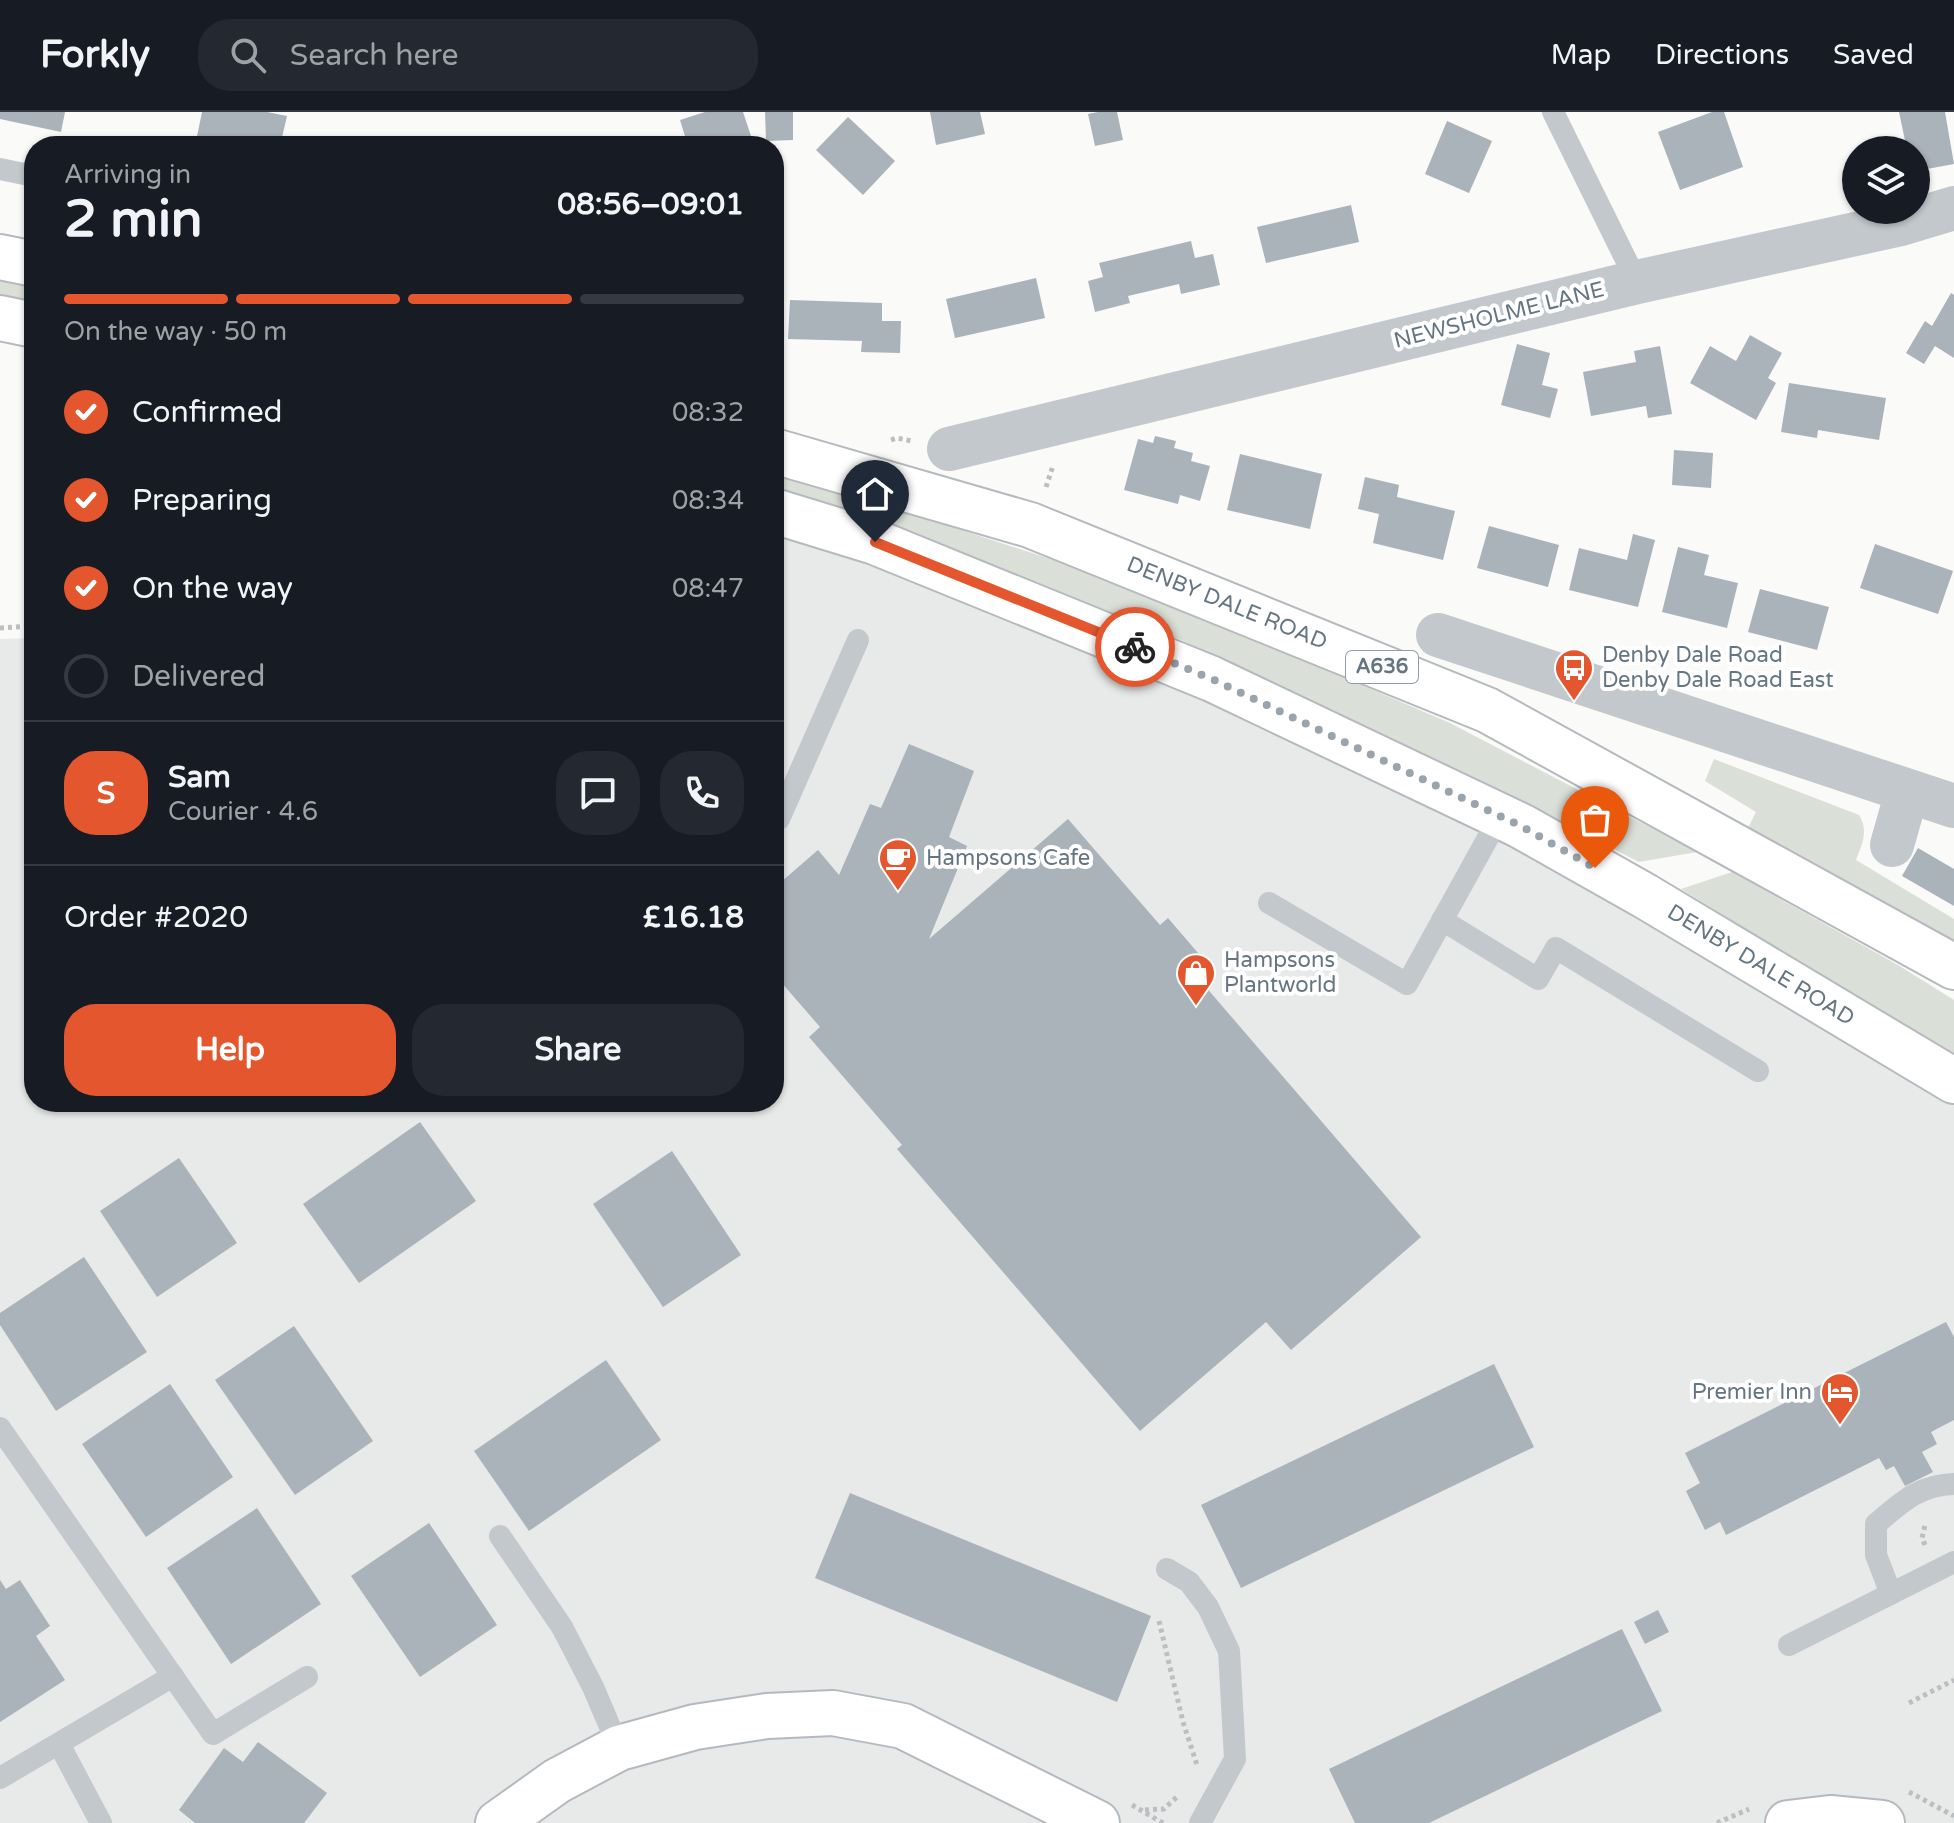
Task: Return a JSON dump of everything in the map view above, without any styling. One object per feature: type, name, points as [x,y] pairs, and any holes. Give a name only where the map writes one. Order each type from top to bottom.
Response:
[{"type":"main road","points":[[0,257],[24,262]]},
{"type":"main road","points":[[0,318],[24,323]]},
{"type":"main road","name":"DENBY DALE ROAD","points":[[784,454],[1030,525],[1487,710],[1954,967]]},
{"type":"main road","name":"DENBY DALE ROAD","points":[[784,514],[875,542],[1212,679],[1500,816],[1645,896],[1954,1081]]},
{"type":"main road","points":[[498,1823],[557,1781],[619,1748],[695,1727],[767,1716],[833,1713],[903,1726],[1097,1823]]},
{"type":"main road","points":[[1788,1823],[1830,1818],[1882,1823]]},
{"type":"street","name":"NEWSHOLME LANE","points":[[949,449],[1047,462],[1637,282],[1901,224],[1954,208]]},
{"type":"street","points":[[1438,635],[1954,806]]},
{"type":"street","points":[[1892,845],[1907,792]]},
{"type":"lane","points":[[1553,112],[1637,282]]},
{"type":"lane","points":[[0,169],[24,174]]},
{"type":"lane","points":[[784,808],[858,640]]},
{"type":"lane","points":[[1269,903],[1407,984],[1500,816]]},
{"type":"lane","points":[[1442,920],[1538,979],[1556,948],[1758,1071]]},
{"type":"lane","points":[[0,1428],[213,1734],[307,1677]]},
{"type":"lane","points":[[1891,1594],[1876,1555],[1876,1524],[1903,1501],[1932,1485],[1954,1484]]},
{"type":"lane","points":[[500,1536],[562,1627],[593,1687],[619,1748]]},
{"type":"lane","points":[[1789,1645],[1954,1562]]},
{"type":"lane","points":[[1167,1569],[1189,1582],[1208,1607],[1229,1651],[1235,1759],[1200,1823]]},
{"type":"lane","points":[[0,1778],[173,1676]]},
{"type":"lane","points":[[59,1744],[96,1821]]},
{"type":"path","points":[[0,628],[24,627]]},
{"type":"path","points":[[1159,1621],[1183,1722],[1197,1764],[1193,1775]]},
{"type":"path","points":[[1909,1703],[1954,1680]]},
{"type":"path","points":[[1144,1810],[1164,1809],[1181,1793]]},
{"type":"shaded area","points":[[0,281],[24,286],[24,301],[0,297]]},
{"type":"shaded area","points":[[784,472],[1121,582],[1450,723],[1697,852],[1639,862],[1503,793],[1181,640],[859,515],[784,492]]},
{"type":"shaded area","points":[[784,528],[1212,679],[1954,1081],[1954,1823],[0,1823],[0,639],[24,638],[24,1112],[784,1112]]},
{"type":"shaded area","points":[[1714,759],[1859,815],[1864,832],[1856,860],[1954,919],[1954,952],[1747,830],[1756,812],[1705,781]]},
{"type":"shaded area","points":[[1732,872],[1954,1000],[1954,1057],[1681,889]]},
{"type":"building","points":[[0,112],[65,112],[61,132],[0,119]]},
{"type":"building","points":[[202,112],[267,112],[287,116],[282,136],[197,136]]},
{"type":"building","points":[[705,112],[743,112],[751,136],[685,136],[680,120]]},
{"type":"building","points":[[765,112],[793,112],[793,140],[784,140],[784,136],[766,136]]},
{"type":"building","points":[[930,112],[980,112],[985,134],[936,145]]},
{"type":"building","points":[[1117,112],[1123,140],[1095,146],[1088,114]]},
{"type":"building","points":[[1712,112],[1724,112],[1743,167],[1680,190],[1658,132]]},
{"type":"building","points":[[1899,112],[1945,112],[1954,164],[1930,168],[1930,136],[1904,136]]},
{"type":"building","points":[[848,117],[895,161],[863,195],[816,150]]},
{"type":"building","points":[[1447,121],[1492,141],[1469,193],[1425,174]]},
{"type":"building","points":[[1351,205],[1359,242],[1266,263],[1257,227]]},
{"type":"building","points":[[1191,241],[1195,258],[1213,254],[1220,285],[1181,294],[1179,284],[1128,296],[1130,303],[1095,312],[1088,281],[1103,277],[1099,263]]},
{"type":"building","points":[[1036,278],[1045,318],[955,338],[946,299]]},
{"type":"building","points":[[1951,293],[1954,295],[1954,358],[1935,346],[1924,364],[1906,353],[1925,321],[1932,326]]},
{"type":"building","points":[[790,300],[882,303],[882,321],[901,321],[900,353],[861,352],[862,341],[788,339]]},
{"type":"building","points":[[1750,335],[1782,353],[1768,378],[1776,383],[1756,420],[1690,383],[1710,346],[1736,361]]},
{"type":"building","points":[[1517,344],[1550,353],[1542,385],[1558,389],[1550,418],[1501,405]]},
{"type":"building","points":[[1660,346],[1672,414],[1648,418],[1646,406],[1591,416],[1583,372],[1636,362],[1634,351]]},
{"type":"building","points":[[1789,383],[1886,398],[1879,440],[1818,430],[1817,438],[1781,432]]},
{"type":"building","points":[[1155,436],[1176,441],[1174,448],[1193,453],[1191,461],[1210,466],[1200,501],[1180,495],[1178,504],[1124,490],[1138,439],[1153,443]]},
{"type":"building","points":[[1674,450],[1713,453],[1711,488],[1672,485]]},
{"type":"building","points":[[1240,454],[1322,474],[1310,529],[1227,510]]},
{"type":"building","points":[[1365,477],[1399,485],[1397,497],[1455,511],[1443,560],[1373,543],[1379,514],[1358,509]]},
{"type":"building","points":[[1489,526],[1559,545],[1548,587],[1477,568]]},
{"type":"building","points":[[1633,534],[1655,540],[1638,607],[1569,590],[1579,548],[1627,560]]},
{"type":"building","points":[[1875,544],[1953,571],[1938,614],[1860,588]]},
{"type":"building","points":[[1678,547],[1709,555],[1704,575],[1738,583],[1727,628],[1662,612]]},
{"type":"building","points":[[1760,589],[1829,607],[1817,650],[1748,632]]},
{"type":"building","points":[[909,744],[974,771],[949,837],[967,846],[929,939],[1068,819],[1160,925],[1168,918],[1204,960],[1192,971],[1421,1237],[1291,1350],[1266,1322],[1140,1431],[897,1149],[902,1145],[809,1037],[820,1027],[784,986],[784,879],[818,850],[839,875],[870,804],[881,808]]},
{"type":"building","points":[[1918,848],[1954,869],[1954,906],[1902,876]]},
{"type":"building","points":[[420,1122],[476,1201],[359,1283],[303,1204]]},
{"type":"building","points":[[672,1151],[741,1255],[663,1307],[593,1204]]},
{"type":"building","points":[[179,1158],[237,1243],[157,1297],[100,1211]]},
{"type":"building","points":[[84,1257],[147,1352],[56,1411],[0,1325],[0,1313]]},
{"type":"building","name":"Premier Inn","points":[[1946,1322],[1954,1337],[1954,1420],[1931,1432],[1937,1444],[1922,1452],[1933,1472],[1905,1486],[1894,1466],[1886,1470],[1879,1458],[1726,1535],[1720,1522],[1705,1530],[1686,1491],[1700,1483],[1685,1453]]},
{"type":"building","points":[[294,1326],[373,1441],[295,1495],[215,1380]]},
{"type":"building","points":[[606,1360],[661,1440],[529,1531],[474,1451]]},
{"type":"building","points":[[1494,1364],[1534,1447],[1241,1588],[1201,1505]]},
{"type":"building","points":[[170,1384],[233,1477],[146,1537],[82,1444]]},
{"type":"building","points":[[850,1493],[1151,1616],[1117,1702],[815,1578]]},
{"type":"building","points":[[257,1508],[321,1604],[231,1664],[167,1568]]},
{"type":"building","points":[[429,1523],[497,1625],[420,1677],[351,1576]]},
{"type":"building","points":[[0,1580],[6,1589],[20,1580],[50,1626],[36,1636],[65,1680],[0,1722]]},
{"type":"building","points":[[1658,1610],[1669,1632],[1645,1644],[1634,1622]]},
{"type":"building","points":[[1622,1629],[1662,1711],[1429,1823],[1355,1823],[1329,1769]]},
{"type":"building","points":[[258,1742],[327,1793],[304,1823],[195,1823],[179,1810],[224,1748],[243,1762]]},
{"type":"way so far","points":[[1135,647],[1212,679],[1521,826],[1595,868]]},
{"type":"place","name":"Denby Dale Road Denby Dale Road East","points":[[1574,702]]},
{"type":"place","name":"Hampsons Cafe","points":[[898,892]]},
{"type":"place","name":"Hampsons Plantworld","points":[[1196,1007]]},
{"type":"place","name":"Premier Inn","points":[[1840,1426]]},
{"type":"route","points":[[875,542],[1135,647]]}]
